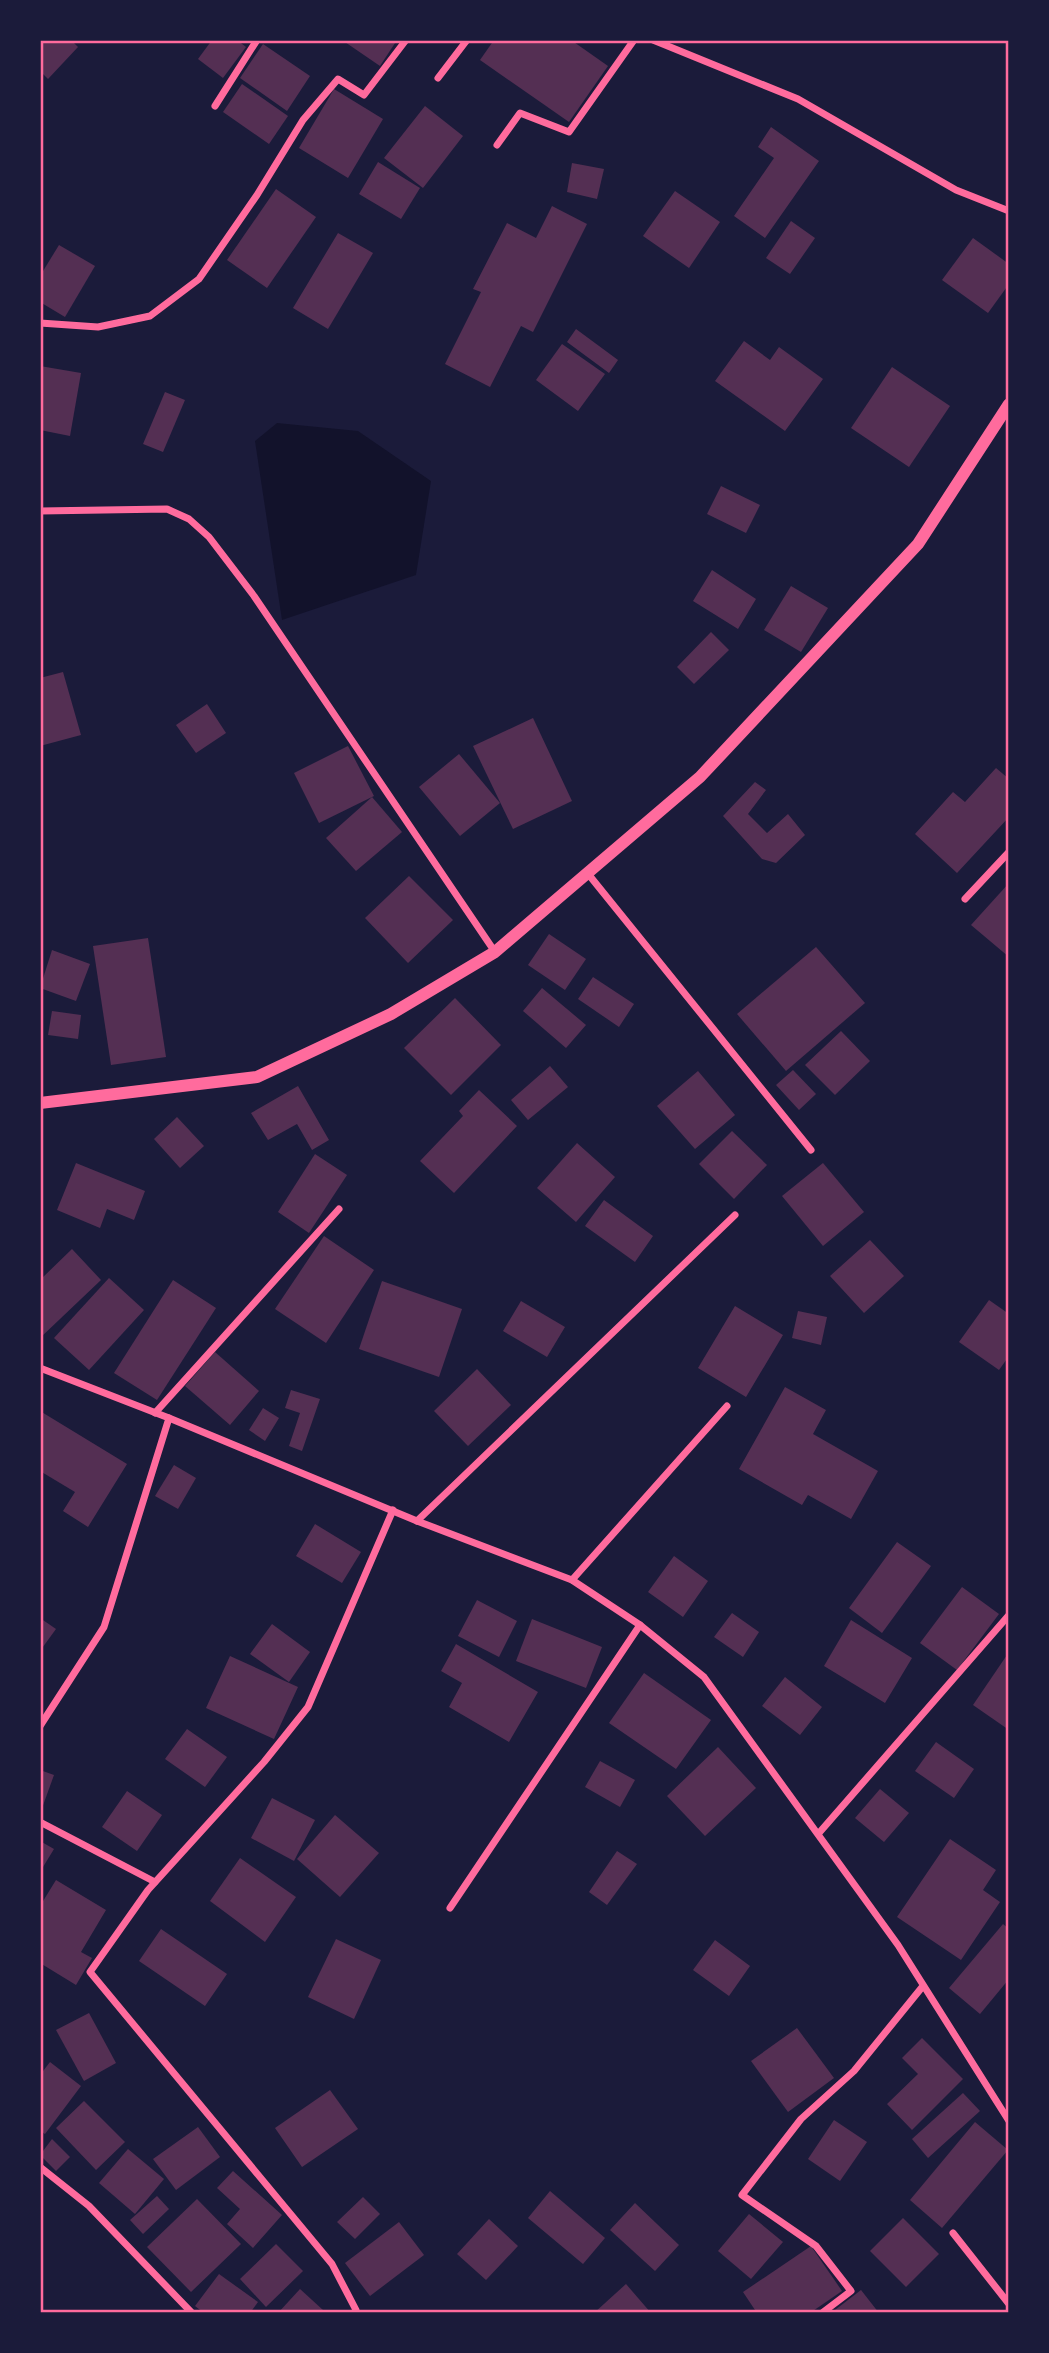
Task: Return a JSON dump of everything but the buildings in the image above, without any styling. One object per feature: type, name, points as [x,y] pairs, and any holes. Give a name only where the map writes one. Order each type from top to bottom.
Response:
[{"type":"street","points":[[215,106],[257,40]]},
{"type":"street","points":[[40,323],[98,327],[150,316],[199,279],[257,195],[303,120],[338,79],[364,95],[406,40]]},
{"type":"street","points":[[438,78],[467,40]]},
{"type":"street","points":[[497,145],[520,113],[569,132],[634,40]]},
{"type":"street","points":[[653,40],[798,99],[956,190],[1009,211]]},
{"type":"street","points":[[40,1103],[257,1077],[391,1014],[495,952],[589,875],[700,777],[918,544],[1009,404]]},
{"type":"street","points":[[40,511],[167,509],[179,512],[209,537],[254,596],[495,952]]},
{"type":"street","points":[[965,899],[1009,852]]},
{"type":"street","points":[[589,875],[810,1150]]},
{"type":"street","points":[[155,1413],[339,1209]]},
{"type":"street","points":[[417,1521],[735,1215]]},
{"type":"street","points":[[40,1368],[169,1418],[417,1521],[572,1580],[640,1625],[704,1677],[819,1833],[923,1986],[1009,2121]]},
{"type":"street","points":[[572,1580],[727,1406]]},
{"type":"street","points":[[40,1726],[104,1627],[169,1418]]},
{"type":"street","points":[[354,2313],[356,2310],[331,2264],[90,1972],[155,1882],[264,1762],[308,1707],[393,1510]]},
{"type":"street","points":[[819,1833],[1009,1615]]},
{"type":"street","points":[[450,1908],[640,1625]]},
{"type":"street","points":[[40,1822],[155,1882]]},
{"type":"street","points":[[822,2313],[851,2291],[816,2246],[742,2195],[801,2119],[854,2071],[923,1986]]},
{"type":"street","points":[[40,2167],[89,2207],[192,2313]]},
{"type":"street","points":[[953,2233],[1009,2304]]},
{"type":"shaded area","points":[[277,423],[358,431],[431,481],[416,575],[282,620],[255,441]]}]
